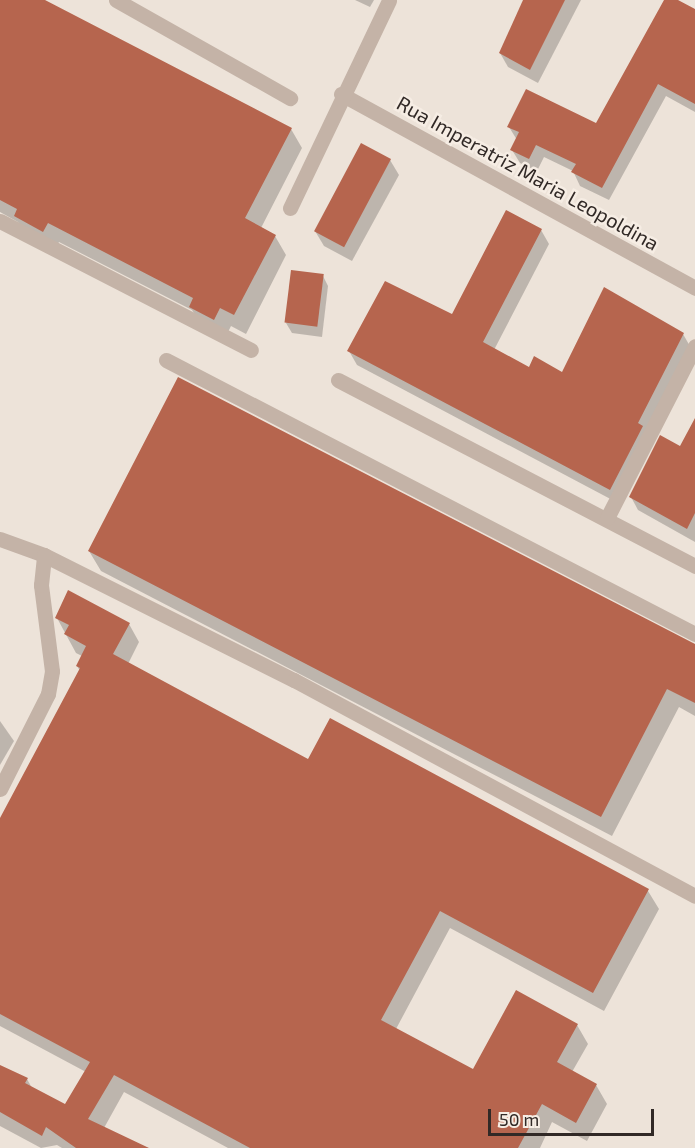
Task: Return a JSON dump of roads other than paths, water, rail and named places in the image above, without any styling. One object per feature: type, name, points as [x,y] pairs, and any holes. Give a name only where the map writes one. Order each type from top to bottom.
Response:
[{"type":"street","points":[[116,0],[290,98]]},
{"type":"street","points":[[290,208],[341,94],[389,0]]},
{"type":"street","name":"Rua Imperatriz Maria Leopoldina","points":[[341,94],[695,288]]},
{"type":"street","points":[[0,221],[251,350]]},
{"type":"street","points":[[607,518],[695,346]]},
{"type":"street","points":[[166,360],[695,634]]},
{"type":"street","points":[[338,380],[607,518],[695,566]]},
{"type":"street","points":[[0,539],[44,555],[294,680],[695,896]]},
{"type":"street","points":[[0,789],[48,694],[52,671],[41,585],[44,555]]}]
